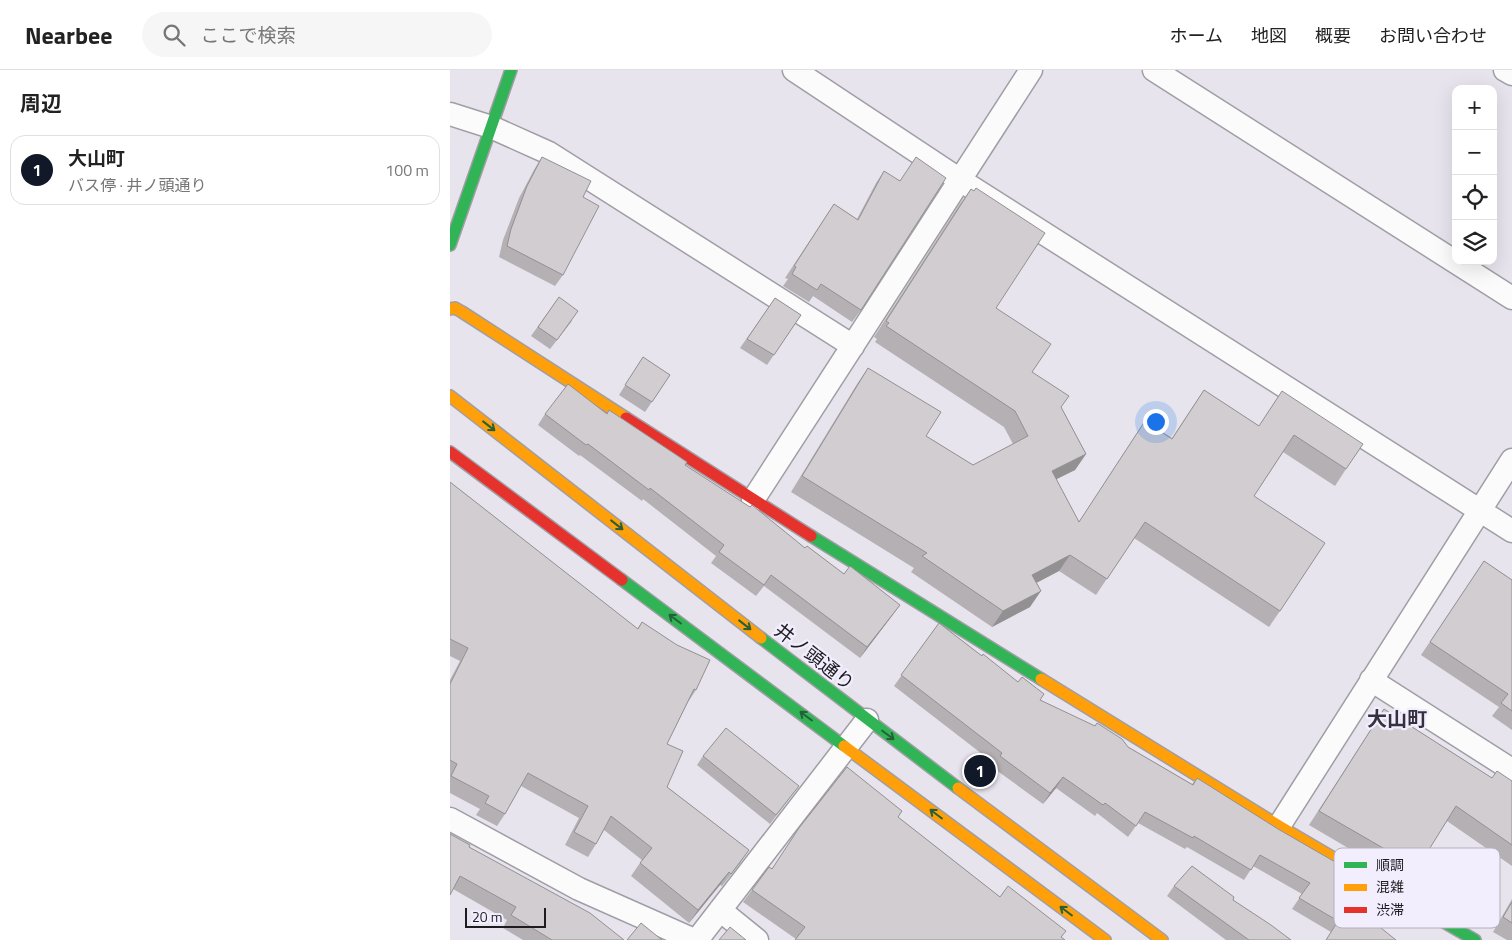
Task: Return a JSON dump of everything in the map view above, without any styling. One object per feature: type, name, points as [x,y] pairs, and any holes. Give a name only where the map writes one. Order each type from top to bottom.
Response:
[{"type":"main road","points":[[450,245],[511,70]]},
{"type":"main road","points":[[450,309],[455,308],[462,312],[753,500],[1279,826],[1334,858]]},
{"type":"main road","name":"井ノ頭通り","points":[[450,396],[868,720],[1162,940]]},
{"type":"main road","points":[[450,452],[1105,940]]},
{"type":"main road","points":[[1454,928],[1475,940]]},
{"type":"street","points":[[794,70],[960,180],[1512,531]]},
{"type":"street","points":[[753,500],[1031,70]]},
{"type":"street","points":[[1154,70],[1512,298]]},
{"type":"street","points":[[1505,70],[1512,74]]},
{"type":"street","points":[[450,114],[491,127],[549,153],[853,346]]},
{"type":"street","points":[[1279,826],[1512,460]]},
{"type":"street","points":[[1371,680],[1512,770]]},
{"type":"street","points":[[450,819],[580,889],[695,940],[868,720]]},
{"type":"street","points":[[720,910],[757,940]]},
{"type":"building","points":[[542,157],[591,181],[583,197],[599,206],[563,275],[507,246],[511,229],[527,186]]},
{"type":"building","points":[[916,157],[946,178],[861,310],[821,284],[817,290],[792,274],[796,267],[794,266],[834,204],[858,220],[884,171],[900,181]]},
{"type":"building","points":[[976,188],[1045,233],[996,308],[1051,344],[1032,372],[1069,396],[1061,407],[1086,454],[1052,471],[1079,522],[1145,421],[1172,439],[1204,390],[1259,426],[1282,391],[1363,444],[1346,469],[1294,435],[1254,496],[1325,543],[1280,611],[1145,522],[1107,579],[1070,555],[1032,575],[1041,591],[1003,611],[922,556],[927,553],[802,476],[868,368],[941,412],[926,436],[973,465],[1028,436],[1015,411],[886,326],[889,323],[886,321],[971,189],[974,191]]},
{"type":"building","points":[[559,297],[578,311],[557,340],[538,327]]},
{"type":"building","points":[[775,298],[801,315],[774,355],[747,339]]},
{"type":"building","points":[[643,357],[670,375],[652,402],[625,385]]},
{"type":"building","points":[[568,384],[607,414],[609,410],[687,462],[685,465],[750,507],[752,505],[805,548],[807,546],[844,574],[850,566],[900,605],[867,647],[771,575],[764,585],[719,552],[724,545],[650,488],[649,490],[545,414]]},
{"type":"building","points":[[450,482],[638,629],[642,622],[677,645],[710,660],[667,744],[683,751],[667,787],[749,850],[731,874],[729,872],[698,910],[640,863],[652,848],[611,816],[596,844],[574,832],[588,806],[528,773],[505,814],[485,803],[489,796],[451,776],[457,764],[450,760],[450,684],[468,648],[450,639]]},
{"type":"building","points":[[1484,561],[1512,580],[1512,711],[1501,703],[1508,694],[1430,642]]},
{"type":"building","points":[[939,623],[1018,682],[1022,677],[1044,694],[1040,700],[1095,726],[1097,723],[1122,739],[1128,747],[1193,785],[1197,778],[1278,829],[1334,861],[1334,919],[1299,898],[1310,883],[1260,855],[1251,870],[1194,836],[1193,838],[1145,812],[1136,826],[1105,803],[1103,805],[1063,777],[1050,793],[1000,756],[1002,753],[901,675]]},
{"type":"building","points":[[1384,709],[1492,778],[1497,771],[1512,781],[1512,845],[1456,806],[1430,848],[1383,848],[1319,811]]},
{"type":"building","points":[[726,728],[799,786],[776,815],[703,756]]},
{"type":"building","points":[[847,767],[902,811],[898,817],[1000,897],[1008,886],[1066,931],[1061,937],[1065,940],[795,940],[805,927],[752,890],[769,867],[772,869],[799,828]]},
{"type":"building","points":[[450,834],[470,845],[469,847],[590,913],[624,940],[552,940],[511,915],[516,907],[460,876],[450,895]]},
{"type":"building","points":[[1192,866],[1234,897],[1233,900],[1291,940],[1249,940],[1174,886]]},
{"type":"building","points":[[1512,902],[1512,923],[1503,917]]},
{"type":"building","points":[[641,923],[662,940],[627,940]]},
{"type":"building","points":[[730,927],[746,940],[719,940]]},
{"type":"building","points":[[1334,927],[1381,928],[1396,940],[1326,940]]},
{"type":"traffic: fast","points":[[450,245],[511,70]]},
{"type":"traffic: fast","points":[[811,536],[1041,679]]},
{"type":"traffic: fast","points":[[622,580],[844,746]]},
{"type":"traffic: fast","points":[[761,638],[958,788]]},
{"type":"traffic: fast","points":[[1454,928],[1475,940]]},
{"type":"traffic: slow","points":[[450,309],[455,308],[462,312],[626,418]]},
{"type":"traffic: slow","points":[[450,396],[761,638]]},
{"type":"traffic: slow","points":[[1041,679],[1334,858]]},
{"type":"traffic: slow","points":[[844,746],[1105,940]]},
{"type":"traffic: slow","points":[[958,788],[1162,940]]},
{"type":"traffic: jam","points":[[626,418],[811,536]]},
{"type":"traffic: jam","points":[[450,452],[622,580]]},
{"type":"place","name":"大山町","points":[[980,771]]},
{"type":"district","name":"大山町","points":[[1397,718]]}]
